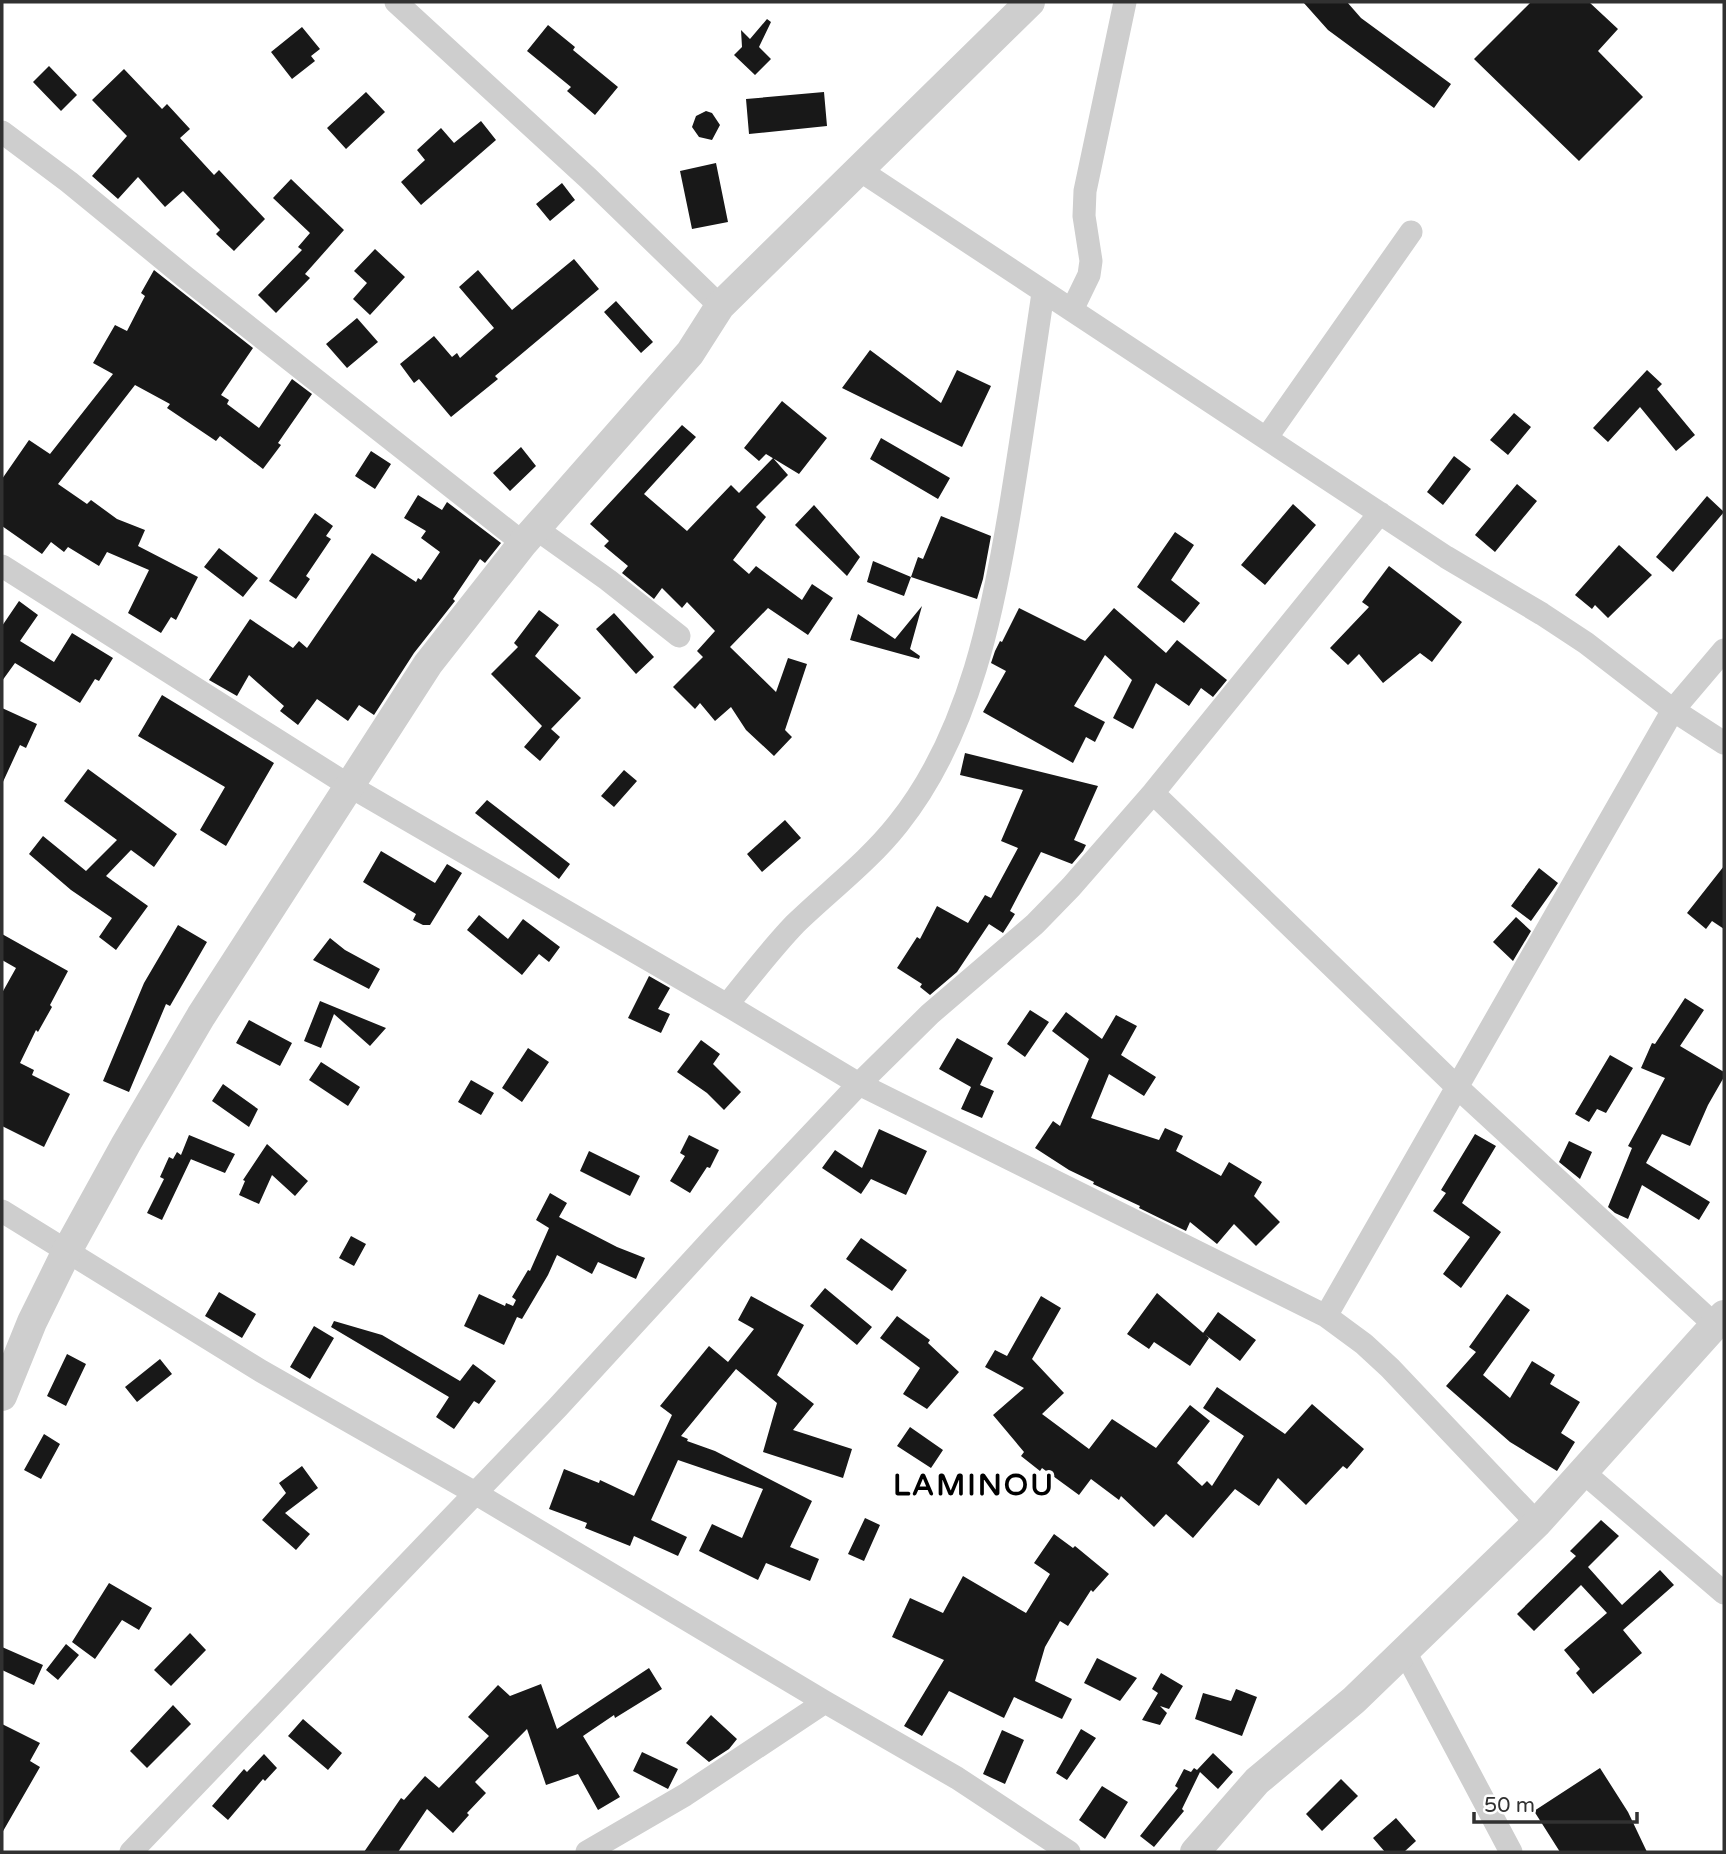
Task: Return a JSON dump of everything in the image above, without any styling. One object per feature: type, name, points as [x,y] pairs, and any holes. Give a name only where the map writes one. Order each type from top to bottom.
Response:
[{"type":"street","points":[[396,2],[588,178],[720,306]]},
{"type":"street","points":[[2,1396],[32,1322],[67,1251],[201,1016],[428,664],[529,536],[690,353],[720,306],[1030,2]]},
{"type":"street","points":[[1072,310],[1089,275],[1091,261],[1084,216],[1085,191],[1125,2]]},
{"type":"street","points":[[2,132],[69,182],[184,277],[529,536],[608,580],[679,636]]},
{"type":"street","points":[[858,169],[1446,557],[1586,643],[1673,710],[1724,743]]},
{"type":"street","points":[[1267,437],[1411,232]]},
{"type":"street","points":[[727,1005],[796,924],[860,865],[897,825],[915,801],[950,735],[978,660],[1000,568],[1043,293]]},
{"type":"street","points":[[131,1852],[475,1493],[859,1084],[930,1014],[1035,924],[1153,793],[1380,513]]},
{"type":"street","points":[[2,566],[348,785],[859,1084],[1326,1316],[1364,1344],[1390,1368],[1538,1523]]},
{"type":"street","points":[[1326,1316],[1673,710],[1724,650]]},
{"type":"street","points":[[1153,793],[1457,1087],[1720,1320],[1538,1523],[1354,1700],[1256,1781],[1195,1852]]},
{"type":"street","points":[[2,1211],[261,1371],[475,1493],[825,1702],[957,1777],[1069,1852]]},
{"type":"street","points":[[1583,1472],[1724,1592]]},
{"type":"street","points":[[1405,1652],[1511,1852]]},
{"type":"street","points":[[587,1852],[685,1795],[825,1702]]},
{"type":"building","points":[[1303,2],[1347,2],[1361,18],[1451,84],[1434,108],[1328,30]]},
{"type":"building","points":[[1531,2],[1589,2],[1618,29],[1598,51],[1643,97],[1579,161],[1474,59]]},
{"type":"building","points":[[767,19],[771,22],[759,47],[771,59],[755,75],[734,55],[742,47],[741,30],[750,39]]},
{"type":"building","points":[[548,25],[575,47],[573,50],[618,87],[595,115],[567,91],[571,87],[527,51]]},
{"type":"building","points":[[302,27],[320,49],[311,56],[315,61],[292,79],[271,52]]},
{"type":"building","points":[[49,66],[77,95],[61,111],[33,82]]},
{"type":"building","points":[[124,69],[162,109],[167,104],[190,129],[180,138],[214,175],[219,170],[265,219],[234,251],[216,234],[220,230],[183,191],[165,207],[138,177],[118,199],[92,176],[127,136],[92,100]]},
{"type":"building","points":[[366,92],[385,112],[346,149],[327,128]]},
{"type":"building","points":[[824,92],[827,126],[749,134],[746,99]]},
{"type":"building","points":[[706,111],[712,113],[720,125],[712,140],[699,137],[692,127],[696,116]]},
{"type":"building","points":[[481,121],[496,140],[421,205],[401,182],[425,160],[417,150],[441,128],[454,143]]},
{"type":"building","points":[[716,163],[728,222],[692,229],[680,171]]},
{"type":"building","points":[[291,179],[344,230],[305,274],[310,278],[276,313],[258,295],[302,250],[298,247],[310,233],[273,198]]},
{"type":"building","points":[[562,183],[575,200],[550,221],[536,204]]},
{"type":"building","points":[[375,249],[405,277],[370,315],[353,299],[367,283],[354,271]]},
{"type":"building","points":[[574,259],[599,289],[495,376],[498,379],[451,417],[419,379],[414,383],[400,364],[434,336],[452,357],[457,353],[460,358],[494,328],[459,287],[478,270],[512,310]]},
{"type":"building","points":[[154,270],[253,348],[221,395],[229,400],[227,404],[259,428],[292,379],[312,394],[263,469],[220,436],[216,441],[167,408],[170,404],[135,385],[58,484],[87,504],[91,500],[117,519],[145,530],[138,546],[198,577],[176,620],[171,617],[161,633],[128,613],[149,570],[107,552],[99,566],[68,547],[64,552],[51,542],[42,554],[2,526],[2,479],[29,440],[50,454],[113,374],[93,363],[115,325],[127,331],[145,296],[141,293]]},
{"type":"building","points":[[616,301],[653,342],[641,353],[604,312]]},
{"type":"building","points":[[357,318],[378,342],[347,368],[326,344]]},
{"type":"building","points":[[870,350],[941,403],[957,370],[991,386],[962,447],[842,388]]},
{"type":"building","points":[[1647,370],[1662,384],[1657,389],[1695,435],[1676,451],[1640,407],[1608,442],[1593,428]]},
{"type":"building","points":[[782,401],[827,438],[799,474],[766,454],[759,461],[744,448]]},
{"type":"building","points":[[1514,413],[1531,427],[1508,455],[1490,440]]},
{"type":"building","points":[[682,425],[696,437],[644,494],[687,531],[731,485],[739,493],[773,458],[788,475],[756,507],[766,517],[733,560],[749,574],[756,566],[802,600],[812,584],[833,598],[808,635],[768,608],[730,647],[776,692],[788,658],[807,664],[785,730],[792,737],[774,756],[746,730],[731,707],[715,721],[700,703],[695,709],[673,687],[703,657],[697,651],[715,631],[687,602],[682,608],[662,588],[654,599],[622,573],[628,566],[604,546],[609,541],[590,524]]},
{"type":"building","points":[[881,438],[950,478],[938,499],[870,459]]},
{"type":"building","points":[[521,447],[536,466],[510,491],[493,473]]},
{"type":"building","points":[[371,451],[391,464],[375,489],[355,476]]},
{"type":"building","points":[[1454,456],[1471,469],[1443,505],[1427,492]]},
{"type":"building","points":[[1517,484],[1537,501],[1495,552],[1475,535]]},
{"type":"building","points":[[418,495],[442,510],[447,502],[501,543],[485,563],[480,559],[453,599],[455,601],[414,653],[374,715],[359,705],[348,721],[317,699],[298,725],[280,711],[284,706],[249,675],[237,696],[209,680],[250,619],[293,648],[299,641],[307,648],[372,553],[416,582],[418,578],[421,580],[440,552],[421,538],[426,531],[404,518]]},
{"type":"building","points":[[1707,496],[1724,512],[1673,572],[1656,557]]},
{"type":"building","points":[[1293,504],[1316,525],[1265,585],[1241,565]]},
{"type":"building","points":[[814,505],[860,557],[847,576],[795,525]]},
{"type":"building","points":[[315,513],[333,526],[326,536],[331,539],[306,576],[310,579],[296,599],[269,581]]},
{"type":"building","points":[[941,516],[991,536],[977,599],[911,577],[918,557],[923,559]]},
{"type":"building","points":[[1175,532],[1194,545],[1171,580],[1200,603],[1184,623],[1137,587]]},
{"type":"building","points":[[1619,545],[1652,575],[1608,618],[1595,605],[1592,609],[1575,595]]},
{"type":"building","points":[[219,548],[258,578],[243,597],[204,567]]},
{"type":"building","points":[[873,561],[911,577],[904,596],[867,582]]},
{"type":"building","points":[[1389,566],[1462,622],[1432,662],[1420,653],[1383,683],[1359,654],[1348,665],[1330,648],[1369,607],[1362,602]]},
{"type":"building","points":[[19,601],[38,615],[20,641],[54,662],[72,633],[113,658],[99,681],[95,679],[80,703],[15,663],[2,681],[2,626]]},
{"type":"building","points":[[922,606],[910,649],[920,656],[919,659],[850,640],[858,614],[895,639]]},
{"type":"building","points":[[1019,608],[1085,641],[1114,608],[1166,653],[1177,640],[1227,680],[1213,697],[1201,688],[1189,706],[1156,683],[1133,729],[1113,718],[1132,680],[1105,655],[1074,706],[1105,722],[1095,742],[1086,737],[1073,763],[983,712],[1006,671],[991,663],[995,651]]},
{"type":"building","points":[[539,610],[559,625],[535,656],[581,698],[551,729],[560,737],[540,761],[524,747],[542,726],[491,674],[518,647],[514,643]]},
{"type":"building","points":[[614,613],[654,657],[636,674],[596,629]]},
{"type":"building","points":[[162,695],[274,763],[226,846],[200,830],[225,787],[138,736]]},
{"type":"building","points":[[2,708],[37,724],[26,748],[20,745],[2,784]]},
{"type":"building","points":[[965,753],[1098,786],[1074,840],[1086,845],[1083,851],[1072,864],[1041,852],[1010,911],[1015,914],[1003,933],[989,924],[957,972],[930,995],[920,987],[922,984],[897,968],[917,937],[920,939],[937,906],[968,923],[985,895],[991,898],[1018,848],[1001,841],[1023,790],[960,775]]},
{"type":"building","points":[[88,769],[177,834],[154,867],[131,850],[106,876],[148,906],[116,950],[99,937],[112,918],[71,890],[29,854],[43,836],[86,871],[117,840],[64,801]]},
{"type":"building","points":[[624,770],[637,781],[614,807],[601,796]]},
{"type":"building","points":[[487,800],[570,864],[559,879],[475,813]]},
{"type":"building","points":[[785,820],[801,838],[762,872],[747,854]]},
{"type":"building","points":[[381,851],[435,883],[447,864],[462,873],[430,925],[413,920],[416,914],[363,882]]},
{"type":"building","points":[[1724,866],[1724,929],[1712,921],[1706,929],[1687,913]]},
{"type":"building","points":[[1539,868],[1558,883],[1531,921],[1511,906]]},
{"type":"building","points":[[479,915],[508,939],[523,919],[560,947],[549,962],[539,954],[522,975],[467,930]]},
{"type":"building","points":[[1516,917],[1531,931],[1513,961],[1493,942]]},
{"type":"building","points":[[178,925],[207,942],[170,1006],[166,1004],[129,1092],[103,1081],[144,983]]},
{"type":"building","points":[[2,934],[68,971],[50,1005],[52,1007],[38,1032],[36,1030],[20,1063],[34,1070],[32,1075],[70,1094],[44,1147],[2,1126],[2,993],[16,968],[2,960]]},
{"type":"building","points":[[330,938],[345,950],[380,969],[369,989],[313,960]]},
{"type":"building","points":[[649,976],[670,988],[658,1009],[670,1014],[661,1033],[628,1018]]},
{"type":"building","points":[[1685,998],[1704,1010],[1680,1046],[1724,1072],[1724,1077],[1690,1146],[1662,1134],[1646,1163],[1710,1202],[1699,1220],[1642,1185],[1628,1219],[1608,1207],[1632,1148],[1628,1146],[1665,1078],[1641,1068],[1652,1043],[1655,1044]]},
{"type":"building","points":[[320,1001],[386,1028],[370,1046],[334,1014],[321,1048],[304,1041]]},
{"type":"building","points":[[1030,1010],[1049,1022],[1025,1057],[1007,1044]]},
{"type":"building","points":[[1066,1012],[1102,1039],[1116,1015],[1137,1026],[1121,1055],[1156,1077],[1144,1096],[1109,1074],[1091,1118],[1159,1140],[1165,1128],[1183,1136],[1176,1151],[1221,1176],[1229,1162],[1262,1182],[1254,1196],[1280,1222],[1256,1246],[1234,1224],[1217,1244],[1190,1222],[1186,1231],[1093,1184],[1094,1182],[1035,1148],[1053,1121],[1060,1126],[1089,1059],[1052,1031]]},
{"type":"building","points":[[249,1020],[292,1043],[280,1066],[236,1043]]},
{"type":"building","points":[[957,1038],[993,1058],[980,1085],[994,1091],[982,1118],[961,1109],[971,1087],[939,1069]]},
{"type":"building","points":[[701,1040],[720,1054],[713,1064],[741,1092],[724,1110],[707,1093],[677,1072]]},
{"type":"building","points":[[528,1048],[549,1062],[522,1102],[502,1088]]},
{"type":"building","points":[[1610,1055],[1633,1068],[1606,1113],[1597,1109],[1589,1122],[1575,1114]]},
{"type":"building","points":[[321,1062],[360,1087],[348,1106],[309,1080]]},
{"type":"building","points":[[471,1080],[494,1093],[481,1115],[458,1102]]},
{"type":"building","points":[[223,1084],[258,1109],[249,1127],[212,1101]]},
{"type":"building","points":[[879,1129],[927,1151],[906,1195],[871,1179],[861,1194],[822,1168],[835,1150],[862,1168]]},
{"type":"building","points":[[1475,1134],[1496,1146],[1462,1203],[1501,1232],[1461,1288],[1443,1274],[1470,1237],[1433,1211],[1446,1193],[1441,1190]]},
{"type":"building","points":[[189,1135],[235,1154],[225,1173],[191,1159],[162,1220],[147,1213],[164,1179],[160,1177],[169,1157],[173,1159],[177,1152],[181,1155]]},
{"type":"building","points":[[689,1135],[719,1150],[710,1168],[707,1167],[690,1193],[670,1181],[685,1156],[680,1153]]},
{"type":"building","points":[[1569,1141],[1592,1152],[1580,1179],[1559,1162]]},
{"type":"building","points":[[267,1144],[308,1181],[295,1196],[272,1175],[259,1204],[239,1195],[245,1181],[243,1180]]},
{"type":"building","points":[[589,1151],[640,1176],[630,1196],[580,1171]]},
{"type":"building","points":[[550,1193],[567,1203],[559,1217],[617,1247],[645,1258],[636,1279],[598,1262],[592,1274],[557,1255],[522,1319],[517,1317],[504,1345],[464,1326],[479,1294],[505,1306],[506,1303],[513,1306],[516,1300],[512,1297],[528,1270],[530,1271],[549,1228],[536,1220]]},
{"type":"building","points":[[351,1236],[366,1244],[354,1266],[339,1258]]},
{"type":"building","points":[[861,1238],[907,1270],[892,1291],[846,1259]]},
{"type":"building","points":[[825,1288],[872,1327],[857,1345],[810,1306]]},
{"type":"building","points":[[219,1292],[256,1314],[242,1338],[205,1316]]},
{"type":"building","points":[[1157,1293],[1209,1338],[1190,1366],[1154,1342],[1149,1349],[1127,1334]]},
{"type":"building","points":[[1507,1294],[1530,1310],[1483,1375],[1510,1398],[1532,1361],[1555,1375],[1550,1384],[1580,1402],[1561,1433],[1575,1442],[1557,1471],[1510,1442],[1446,1386],[1476,1352],[1469,1347]]},
{"type":"building","points":[[751,1296],[804,1325],[777,1375],[814,1404],[793,1430],[852,1449],[843,1478],[763,1452],[777,1403],[736,1369],[681,1436],[812,1501],[790,1547],[819,1559],[810,1581],[766,1563],[758,1580],[699,1551],[712,1524],[742,1538],[763,1489],[678,1460],[651,1520],[687,1537],[678,1556],[634,1536],[630,1546],[585,1528],[587,1523],[549,1509],[564,1469],[599,1483],[600,1480],[634,1496],[672,1415],[660,1406],[709,1346],[728,1362],[754,1329],[738,1320]]},
{"type":"building","points":[[1041,1296],[1061,1308],[1032,1359],[1064,1393],[1042,1414],[1089,1449],[1112,1419],[1156,1448],[1190,1405],[1210,1421],[1177,1463],[1202,1486],[1207,1481],[1212,1486],[1244,1436],[1203,1408],[1217,1387],[1285,1434],[1312,1404],[1364,1449],[1347,1469],[1343,1466],[1306,1505],[1278,1478],[1259,1506],[1235,1489],[1193,1538],[1166,1514],[1154,1527],[1121,1496],[1119,1500],[1091,1479],[1079,1495],[1021,1456],[1024,1452],[993,1415],[1024,1388],[985,1367],[995,1350],[1007,1356]]},
{"type":"building","points":[[1218,1312],[1256,1340],[1240,1361],[1203,1333]]},
{"type":"building","points":[[897,1316],[930,1340],[928,1343],[959,1372],[927,1409],[903,1394],[920,1368],[880,1338]]},
{"type":"building","points":[[334,1321],[382,1335],[460,1381],[473,1364],[496,1381],[479,1404],[474,1401],[454,1429],[436,1417],[449,1397],[331,1327]]},
{"type":"building","points":[[314,1326],[334,1338],[310,1379],[290,1367]]},
{"type":"building","points":[[67,1354],[86,1364],[66,1406],[47,1396]]},
{"type":"building","points":[[160,1359],[172,1374],[137,1402],[125,1387]]},
{"type":"building","points":[[910,1427],[943,1450],[931,1468],[897,1446]]},
{"type":"building","points":[[44,1434],[60,1444],[41,1479],[24,1470]]},
{"type":"building","points":[[302,1466],[318,1488],[285,1513],[310,1534],[296,1550],[262,1520],[286,1493],[279,1483]]},
{"type":"building","points":[[865,1518],[880,1525],[864,1561],[848,1554]]},
{"type":"building","points":[[1601,1520],[1619,1536],[1588,1567],[1622,1605],[1660,1570],[1674,1585],[1623,1630],[1642,1653],[1593,1694],[1576,1673],[1580,1669],[1564,1650],[1607,1613],[1581,1585],[1534,1631],[1517,1614],[1576,1556],[1570,1551]]},
{"type":"building","points":[[1054,1534],[1073,1548],[1075,1546],[1109,1574],[1093,1592],[1091,1590],[1068,1626],[1060,1621],[1045,1647],[1035,1681],[1072,1699],[1062,1719],[1014,1697],[1004,1718],[949,1691],[922,1736],[904,1726],[944,1660],[892,1637],[910,1598],[943,1613],[963,1576],[1026,1613],[1050,1574],[1034,1563]]},
{"type":"building","points":[[109,1583],[152,1608],[139,1630],[122,1620],[95,1659],[72,1642]]},
{"type":"building","points":[[190,1633],[206,1650],[171,1686],[154,1670]]},
{"type":"building","points":[[66,1644],[79,1655],[58,1680],[46,1670]]},
{"type":"building","points":[[2,1647],[43,1665],[34,1685],[2,1670]]},
{"type":"building","points":[[1097,1658],[1137,1678],[1120,1701],[1084,1683]]},
{"type":"building","points":[[649,1668],[662,1689],[615,1718],[614,1715],[583,1736],[620,1797],[598,1810],[578,1774],[546,1785],[527,1729],[475,1782],[486,1793],[453,1833],[427,1809],[398,1852],[364,1852],[401,1798],[404,1800],[425,1776],[439,1788],[489,1736],[468,1717],[498,1685],[510,1696],[541,1684],[557,1729]]},
{"type":"building","points":[[1161,1673],[1183,1686],[1169,1709],[1160,1706],[1167,1713],[1160,1725],[1142,1720],[1158,1693],[1152,1689]]},
{"type":"building","points":[[1236,1689],[1257,1697],[1242,1736],[1195,1719],[1203,1693],[1231,1701]]},
{"type":"building","points":[[173,1705],[191,1724],[147,1768],[130,1751]]},
{"type":"building","points":[[711,1715],[737,1739],[729,1749],[709,1762],[686,1743]]},
{"type":"building","points":[[303,1719],[342,1753],[328,1770],[288,1736]]},
{"type":"building","points":[[2,1724],[40,1743],[30,1761],[40,1767],[2,1833]]},
{"type":"building","points":[[1081,1729],[1096,1738],[1067,1780],[1056,1773]]},
{"type":"building","points":[[1002,1730],[1024,1740],[1005,1784],[983,1774]]},
{"type":"building","points":[[642,1752],[678,1769],[668,1789],[633,1771]]},
{"type":"building","points":[[1213,1753],[1233,1772],[1218,1789],[1200,1772],[1182,1809],[1184,1811],[1154,1847],[1140,1836],[1178,1788],[1175,1786],[1184,1769],[1191,1772],[1194,1768],[1197,1770]]},
{"type":"building","points":[[264,1754],[277,1768],[265,1781],[263,1779],[228,1820],[212,1806],[244,1769],[247,1772]]},
{"type":"building","points":[[1600,1768],[1628,1812],[1647,1852],[1560,1852],[1534,1811]]},
{"type":"building","points":[[1341,1779],[1358,1796],[1322,1831],[1306,1814]]},
{"type":"building","points":[[1102,1786],[1128,1802],[1105,1839],[1079,1820]]},
{"type":"building","points":[[1396,1818],[1416,1841],[1404,1852],[1385,1852],[1373,1838]]},
{"type":"district","name":"LAMINOU","points":[[974,1485]]}]
